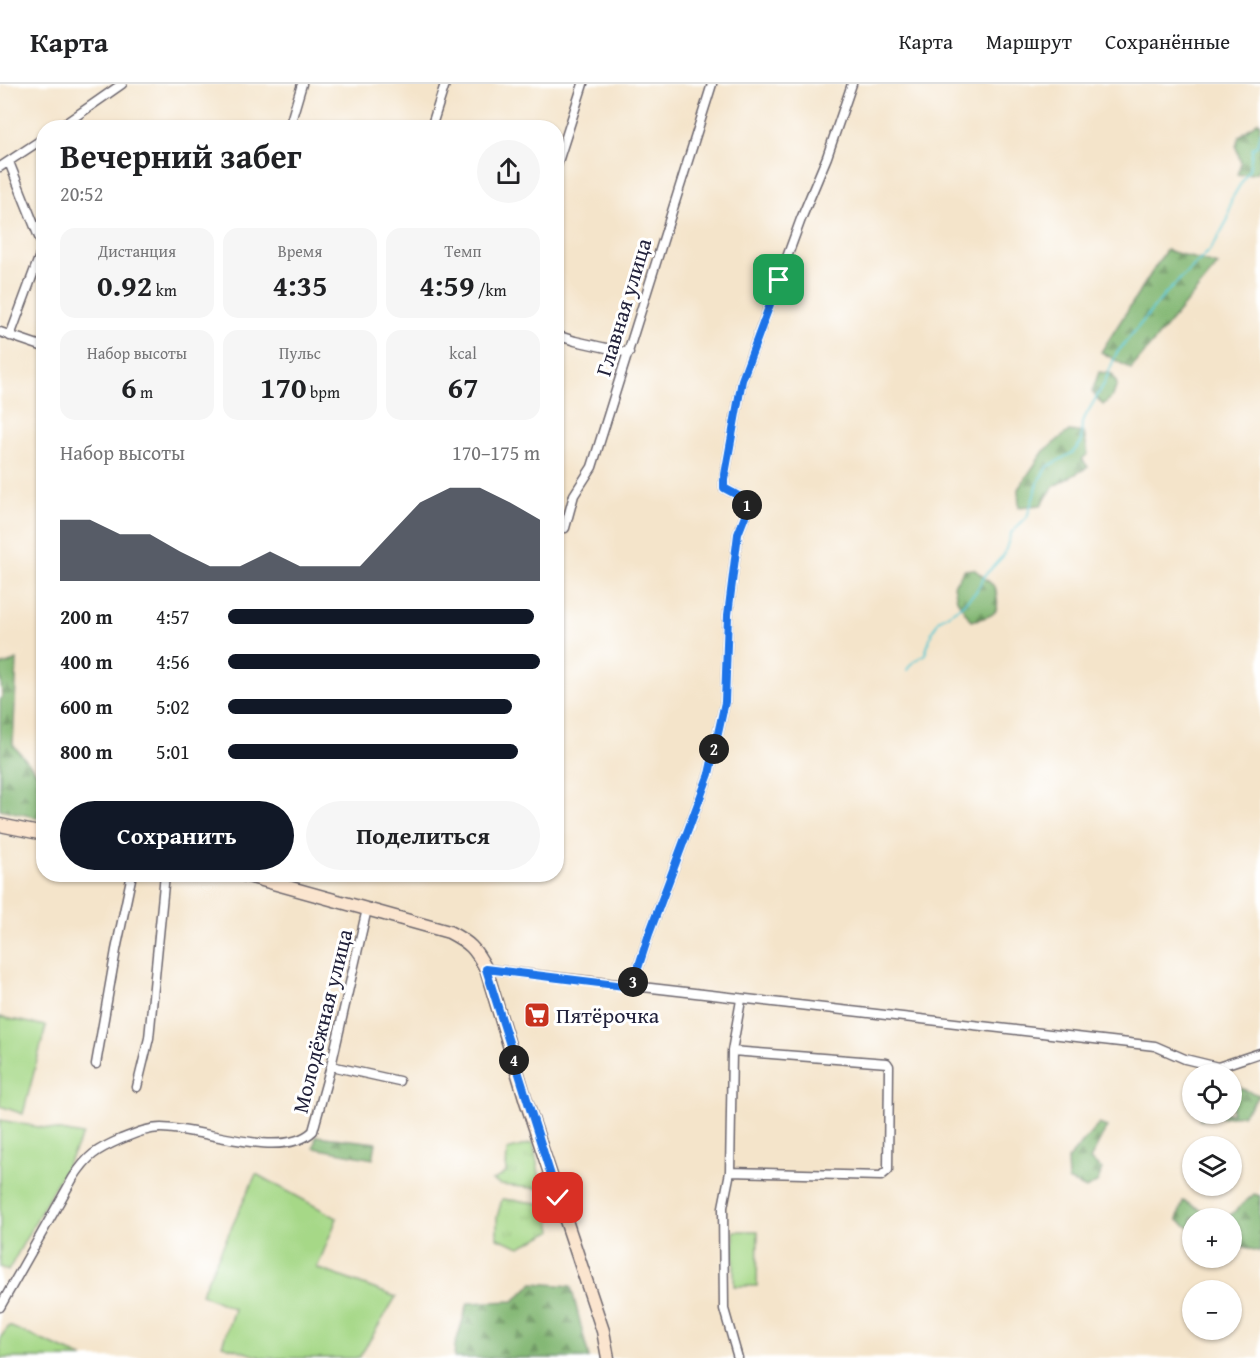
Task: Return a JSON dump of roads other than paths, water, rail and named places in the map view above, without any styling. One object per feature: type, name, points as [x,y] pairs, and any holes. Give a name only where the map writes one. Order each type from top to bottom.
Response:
[{"type":"street","points":[[70,120],[122,84]]},
{"type":"street","points":[[291,120],[302,84]]},
{"type":"street","points":[[434,120],[445,84]]},
{"type":"street","points":[[564,143],[583,84]]},
{"type":"street","name":"Главная улица","points":[[564,528],[574,495],[592,467],[629,353],[672,205],[712,84]]},
{"type":"street","points":[[632,987],[649,934],[709,774],[725,702],[728,622],[738,534],[747,511],[748,501],[724,488],[742,380],[801,219],[827,157],[852,84]]},
{"type":"street","points":[[0,167],[36,143]]},
{"type":"street","points":[[9,162],[36,228]]},
{"type":"street","points":[[10,336],[36,268]]},
{"type":"street","points":[[0,332],[36,344]]},
{"type":"street","points":[[564,338],[629,353]]},
{"type":"street","points":[[0,825],[36,832]]},
{"type":"street","points":[[96,1064],[130,882]]},
{"type":"street","points":[[137,1087],[149,1038],[164,882]]},
{"type":"street","points":[[268,882],[448,932],[469,943],[478,954],[486,969],[558,1198],[603,1331],[608,1358]]},
{"type":"street","name":"Молодёжная улица","points":[[0,1307],[73,1178],[85,1160],[98,1149],[149,1130],[161,1128],[270,1144],[296,1142],[313,1131],[331,1066],[368,909]]},
{"type":"street","points":[[486,969],[1155,1046],[1185,1059],[1218,1067],[1260,1053]]},
{"type":"street","points":[[738,1358],[724,1309],[723,1207],[730,1172],[732,1051],[741,1000]]},
{"type":"street","points":[[730,1172],[881,1176],[888,1170],[887,1063],[732,1051]]},
{"type":"street","points":[[331,1066],[399,1081]]},
{"type":"waterway","points":[[907,670],[911,664],[925,654],[932,632],[939,620],[958,608],[975,593],[986,574],[1004,555],[1011,533],[1027,517],[1039,480],[1047,467],[1072,453],[1081,443],[1082,422],[1104,384],[1116,354],[1166,293],[1209,251],[1216,241],[1228,219],[1231,200],[1249,170],[1253,148],[1257,146],[1260,132]]},
{"type":"place","name":"Пятёрочка","points":[[537,1015]]}]
